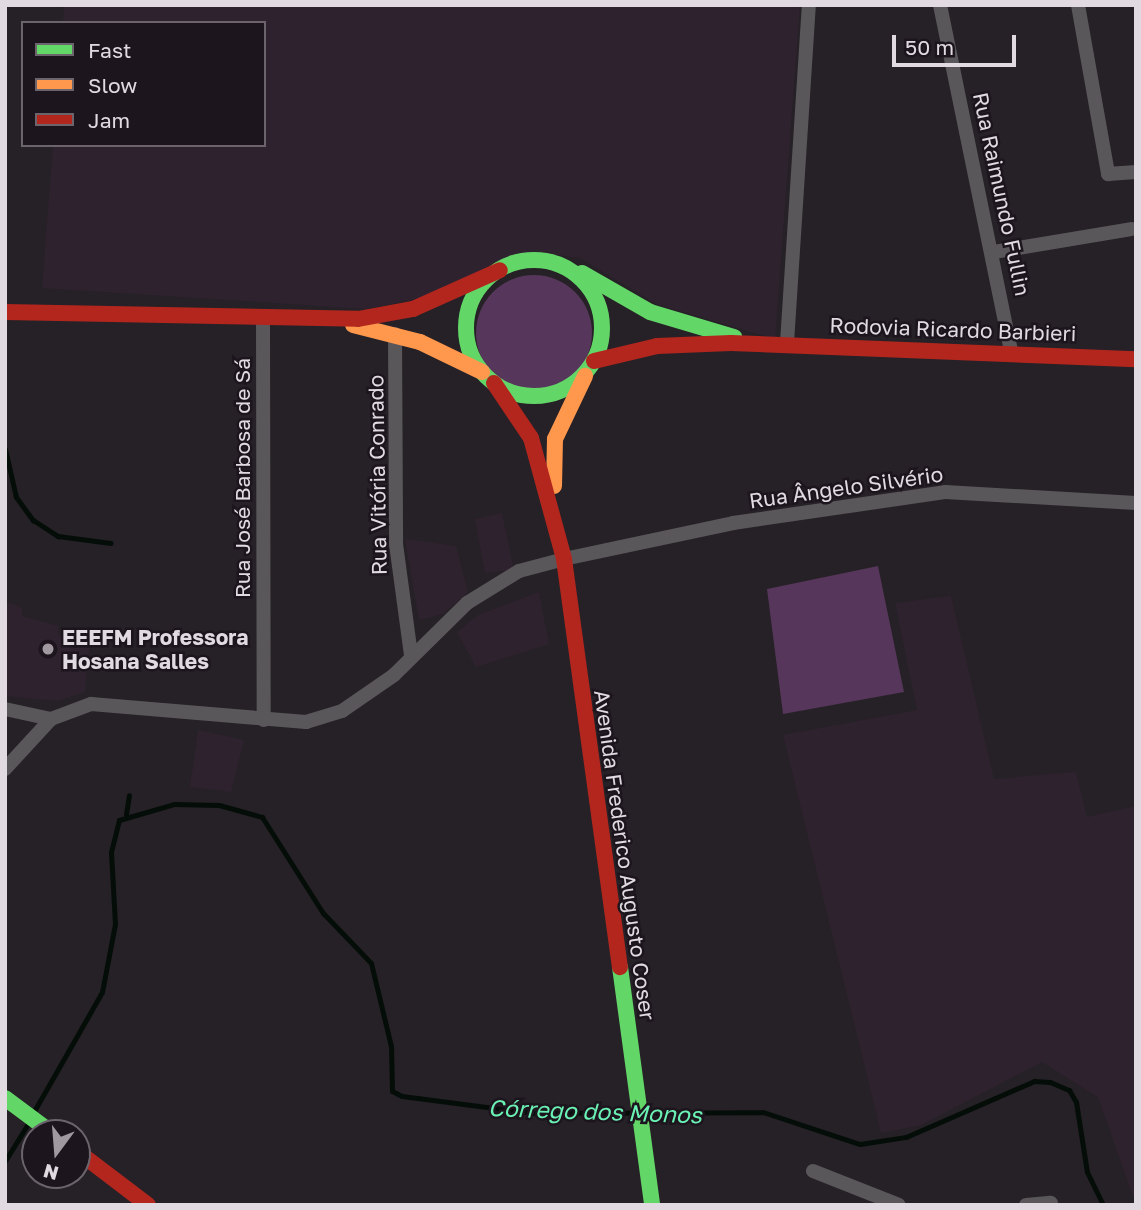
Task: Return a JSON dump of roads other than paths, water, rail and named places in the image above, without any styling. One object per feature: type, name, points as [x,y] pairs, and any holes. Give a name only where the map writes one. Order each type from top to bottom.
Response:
[{"type":"main road","points":[[5,312],[321,321],[396,314],[524,261],[563,267],[658,315],[769,344]]},
{"type":"main road","points":[[321,321],[395,334],[489,378],[543,395],[567,388],[590,366],[601,313],[583,281],[563,267]]},
{"type":"main road","points":[[489,378],[467,338],[468,312],[480,288],[500,270]]},
{"type":"main road","name":"Rodovia Ricardo Barbieri","points":[[590,366],[666,345],[786,343],[1012,350],[1136,359]]},
{"type":"main road","name":"Avenida Frederico Augusto Coser","points":[[554,512],[555,439],[590,366]]},
{"type":"main road","name":"Avenida Frederico Augusto Coser","points":[[489,378],[531,438],[554,512],[564,559],[652,1205]]},
{"type":"main road","points":[[5,1098],[33,1119]]},
{"type":"main road","points":[[91,1162],[141,1203]]},
{"type":"street","points":[[786,343],[809,5]]},
{"type":"street","name":"Rua Raimundo Fullin","points":[[940,5],[994,252],[1012,350]]},
{"type":"street","points":[[1078,5],[1108,174],[1136,172]]},
{"type":"street","points":[[994,252],[1131,229]]},
{"type":"street","name":"Rua José Barbosa de Sá","points":[[263,320],[264,720]]},
{"type":"street","name":"Rua Vitória Conrado","points":[[395,334],[396,544],[411,655]]},
{"type":"street","name":"Rua Ângelo Silvério","points":[[51,719],[91,704],[135,703],[264,720],[306,722],[342,711],[394,675],[444,619],[494,585],[564,559],[733,523],[945,492],[1136,503]]},
{"type":"street","points":[[5,709],[51,719]]},
{"type":"street","points":[[5,769],[51,719]]},
{"type":"street","points":[[813,1171],[863,1200],[900,1205]]},
{"type":"street","points":[[1026,1205],[1051,1203]]},
{"type":"waterway","points":[[5,449],[16,497],[33,520],[58,536],[111,543]]},
{"type":"waterway","points":[[126,814],[129,795]]},
{"type":"waterway","name":"Córrego dos Monos","points":[[33,1113],[102,992],[115,924],[111,852],[119,820],[174,804],[219,805],[262,817],[323,913],[371,963],[391,1046],[392,1091],[402,1096],[533,1113],[763,1112],[860,1144],[906,1137],[1034,1081],[1050,1082],[1069,1090],[1076,1102],[1087,1172],[1103,1205]]},
{"type":"waterway","name":"Córrego dos Monos","points":[[5,1161],[21,1135]]},
{"type":"place","name":"EEEFM Professora Hosana Salles","points":[[48,649]]}]
